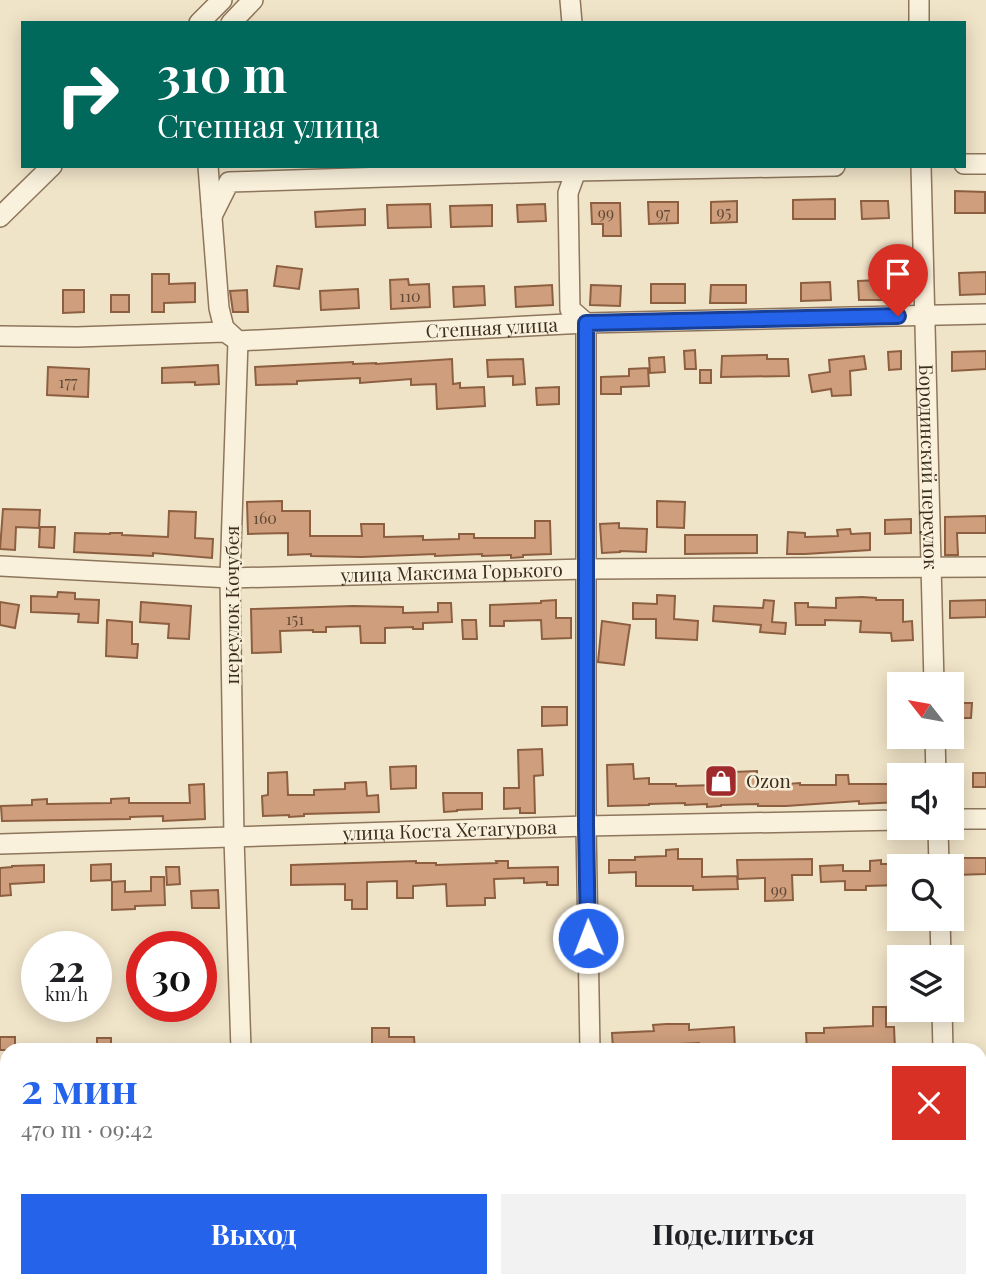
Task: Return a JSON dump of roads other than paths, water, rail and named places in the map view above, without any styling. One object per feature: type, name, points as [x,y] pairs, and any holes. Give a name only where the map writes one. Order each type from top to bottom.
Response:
[{"type":"street","points":[[201,21],[222,0]]},
{"type":"street","points":[[233,21],[253,0]]},
{"type":"street","points":[[570,0],[572,21]]},
{"type":"street","points":[[919,0],[919,21]]},
{"type":"street","points":[[966,164],[986,164]]},
{"type":"street","points":[[0,218],[50,168]]},
{"type":"street","points":[[208,168],[219,308],[224,328],[238,341]]},
{"type":"street","points":[[212,217],[229,182],[662,168]]},
{"type":"street","name":"Бородинский переулок","points":[[921,168],[934,672]]},
{"type":"street","points":[[576,169],[568,193],[570,309],[586,323],[586,826],[590,1043]]},
{"type":"street","name":"Степная улица","points":[[0,336],[77,337],[225,332],[238,341],[586,323],[986,314]]},
{"type":"street","name":"переулок Кочубея","points":[[238,341],[230,578],[241,1043]]},
{"type":"street","name":"улица Максима Горького","points":[[0,566],[230,578],[586,569],[986,567]]},
{"type":"street","points":[[964,819],[986,819]]},
{"type":"street","name":"улица Коста Хетагурова","points":[[0,844],[586,826],[887,820]]},
{"type":"street","points":[[942,1022],[943,1043]]},
{"type":"place","name":"Ozon","points":[[721,781]]}]
